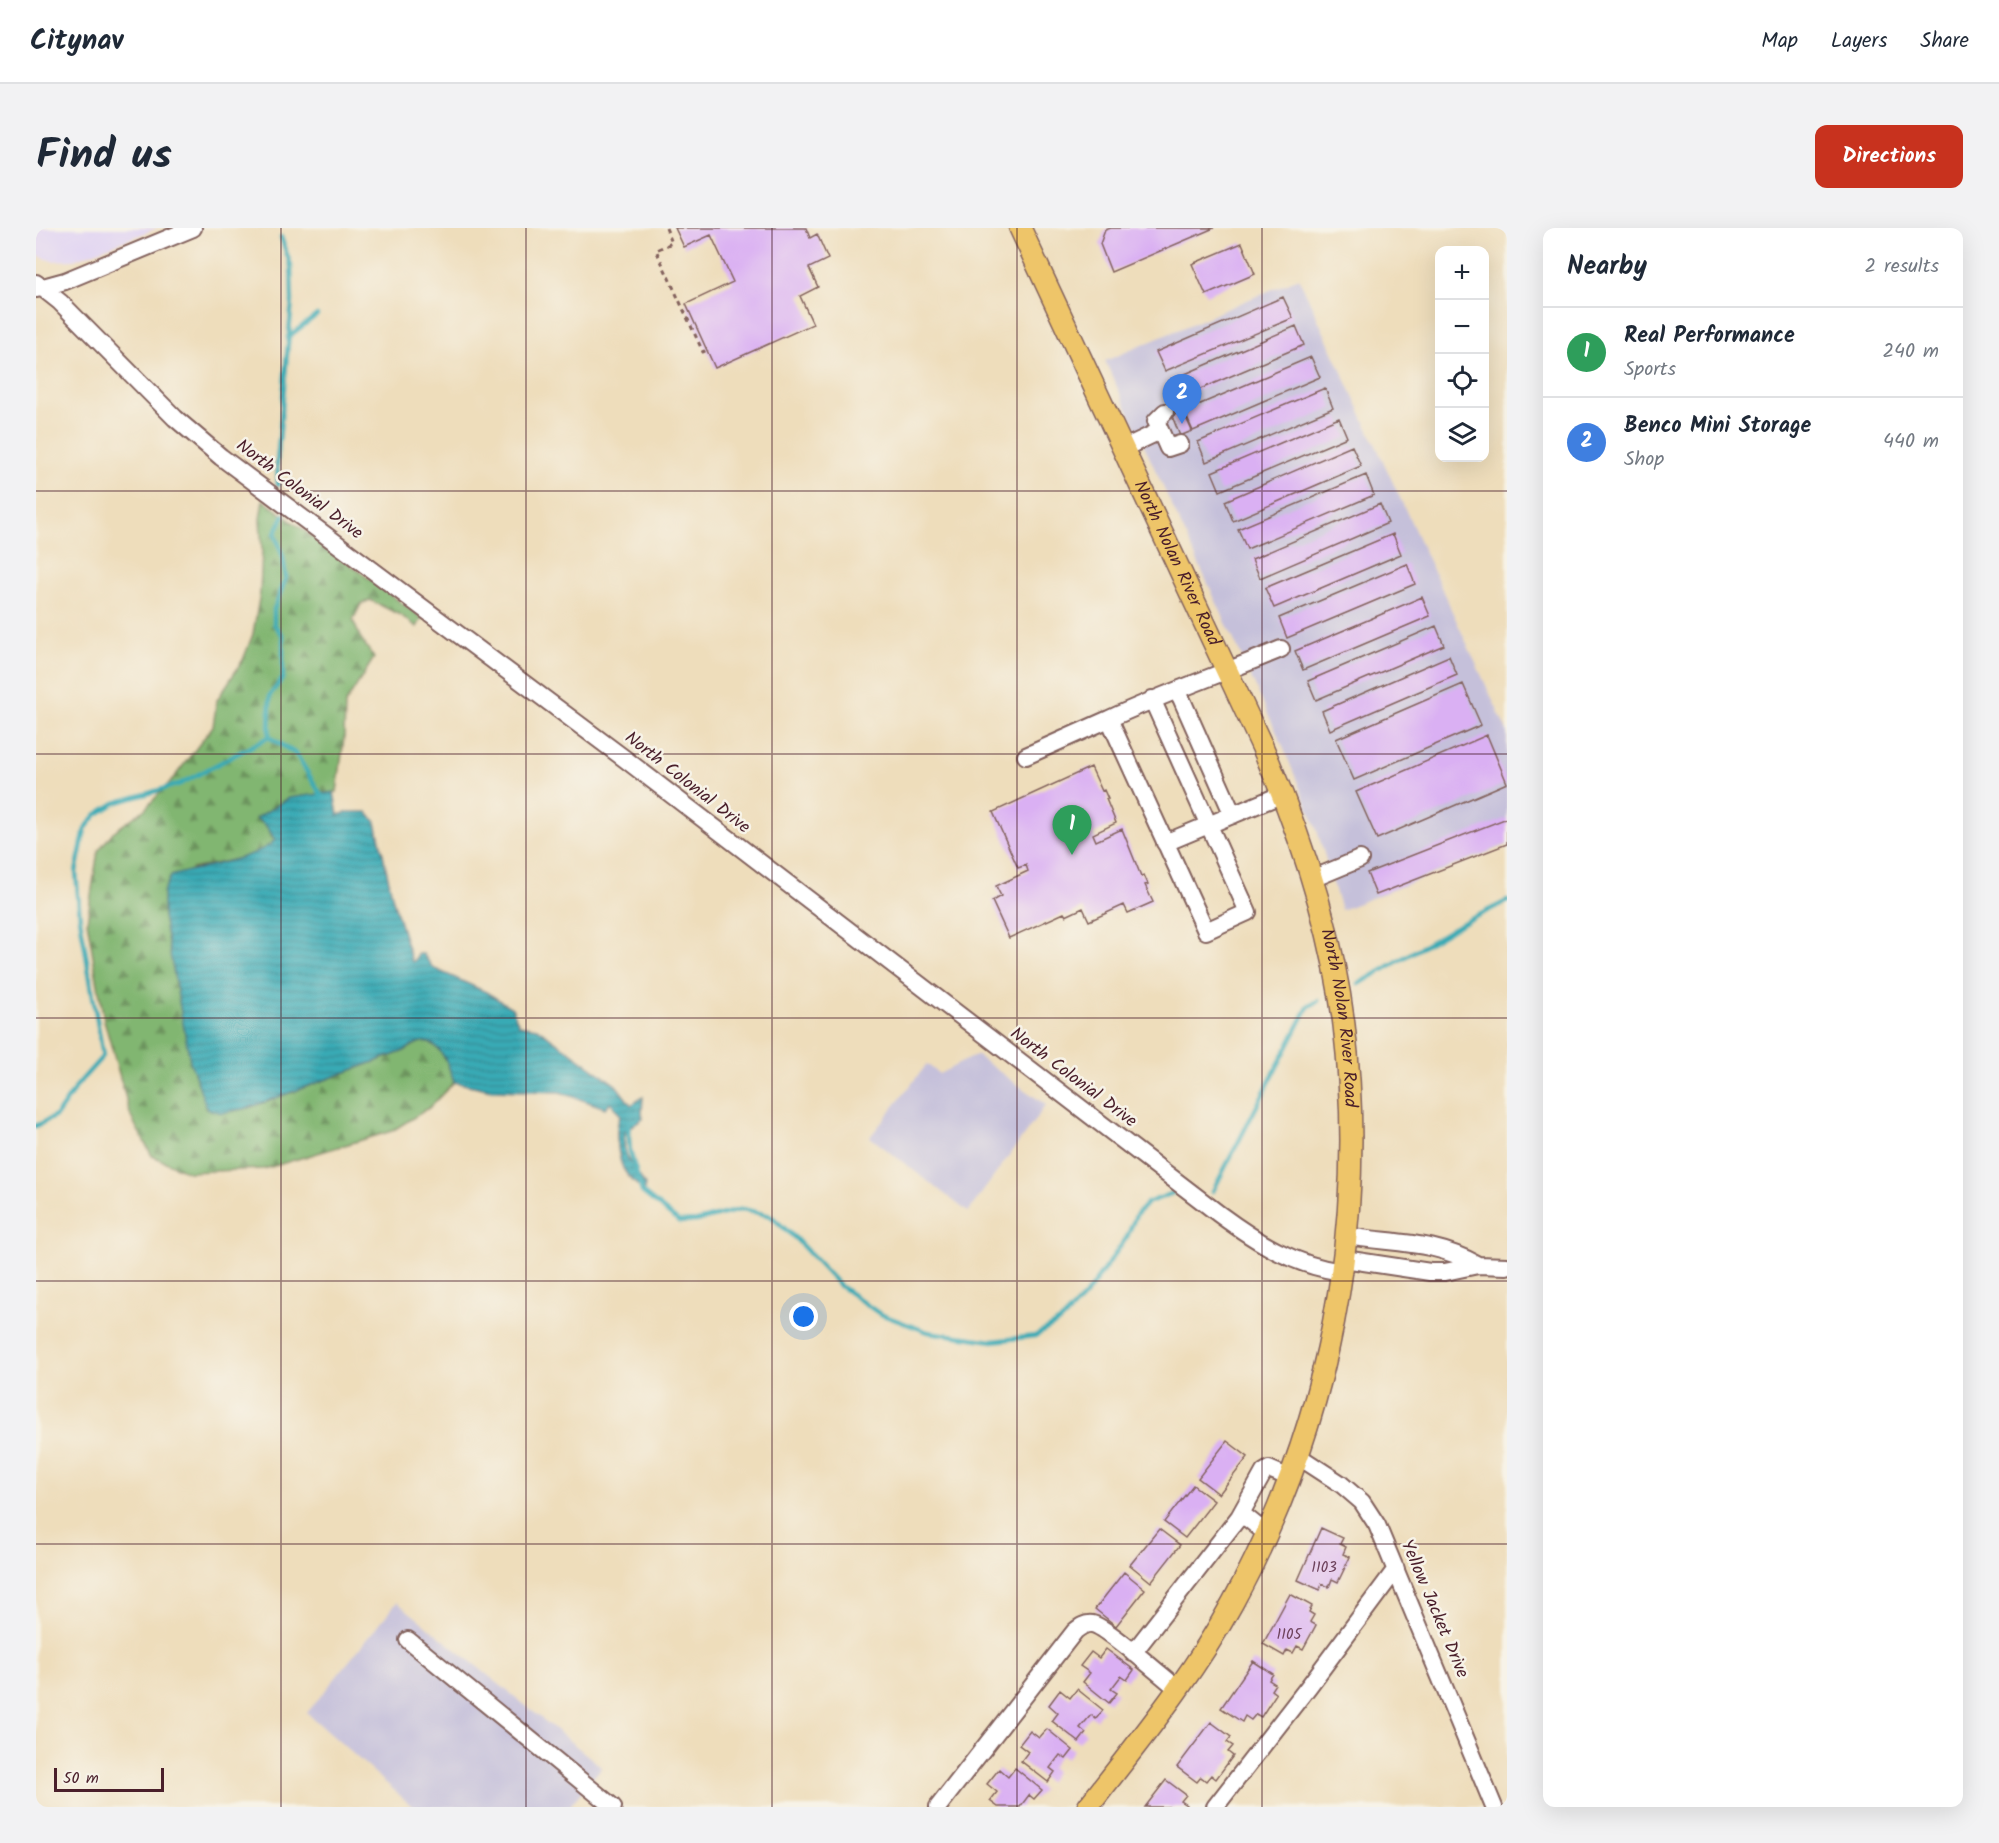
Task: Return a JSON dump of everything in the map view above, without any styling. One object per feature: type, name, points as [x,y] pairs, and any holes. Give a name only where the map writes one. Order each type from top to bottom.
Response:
[{"type":"main road","name":"North Nolan River Road","points":[[1020,228],[1283,794],[1312,879],[1331,952],[1344,1025],[1352,1151],[1347,1236],[1323,1370],[1298,1456],[1268,1534],[1206,1649],[1088,1807]]},
{"type":"street","points":[[38,287],[65,281],[193,228]]},
{"type":"street","name":"North Colonial Drive","points":[[38,287],[60,302],[175,418],[221,456],[625,759],[1238,1228],[1283,1255],[1309,1266],[1343,1265],[1445,1272],[1478,1265]]},
{"type":"street","points":[[1165,412],[1156,421],[1160,431],[1168,448],[1180,444]]},
{"type":"street","points":[[1124,448],[1160,431]]},
{"type":"street","points":[[1026,756],[1152,699],[1178,691],[1279,650]]},
{"type":"street","points":[[1178,691],[1233,815]]},
{"type":"street","points":[[1109,719],[1206,931],[1248,912],[1152,699]]},
{"type":"street","points":[[1165,843],[1283,794]]},
{"type":"street","points":[[1312,879],[1360,859]]},
{"type":"street","points":[[1347,1236],[1436,1247],[1459,1254],[1478,1265],[1507,1266]]},
{"type":"street","name":"Yellow Jacket Drive","points":[[1298,1456],[1341,1484],[1362,1502],[1377,1525],[1494,1807]]},
{"type":"street","points":[[1133,1653],[1239,1517],[1264,1472],[1269,1469],[1290,1478]]},
{"type":"street","points":[[1239,1517],[1247,1518],[1268,1534]]},
{"type":"street","points":[[1215,1807],[1396,1569]]},
{"type":"street","points":[[938,1807],[1075,1630],[1088,1624],[1094,1624],[1178,1689]]},
{"type":"street","points":[[408,1640],[613,1807]]},
{"type":"path","points":[[666,228],[672,243],[656,250],[703,352],[707,350]]},
{"type":"shaded area","points":[[36,228],[158,228],[74,260],[52,261],[36,255]]},
{"type":"shaded area","points":[[1299,278],[1507,731],[1507,845],[1341,910],[1316,827],[1281,742],[1105,361]]},
{"type":"shaded area","points":[[976,1055],[1046,1105],[968,1212],[870,1137],[927,1064],[939,1074]]},
{"type":"shaded area","points":[[397,1602],[602,1767],[569,1807],[413,1807],[307,1713]]},
{"type":"green space","points":[[263,500],[422,618],[417,627],[400,615],[370,600],[361,604],[353,620],[360,637],[374,658],[345,704],[344,738],[337,792],[289,798],[257,818],[267,827],[275,840],[267,847],[247,856],[192,869],[163,916],[177,986],[222,1113],[248,1108],[404,1051],[420,1042],[429,1043],[439,1050],[444,1056],[454,1082],[429,1108],[392,1131],[264,1169],[188,1172],[152,1156],[131,1117],[104,1020],[87,921],[98,851],[113,832],[145,809],[173,779],[213,726],[217,700],[243,660],[253,634],[260,593],[262,550],[260,519]]},
{"type":"water","points":[[334,792],[338,815],[348,812],[367,812],[376,822],[393,900],[412,962],[418,954],[423,954],[433,968],[486,992],[512,1008],[519,1025],[537,1028],[616,1085],[631,1105],[643,1097],[643,1119],[626,1130],[624,1146],[632,1166],[645,1185],[644,1190],[623,1168],[617,1136],[621,1116],[611,1102],[605,1108],[560,1092],[492,1090],[454,1082],[444,1056],[429,1043],[418,1043],[404,1051],[248,1108],[222,1113],[207,1109],[190,1061],[163,916],[163,892],[171,876],[242,857],[267,847],[275,840],[267,827],[256,818],[289,798]]},
{"type":"building","points":[[675,228],[806,228],[810,238],[817,234],[828,259],[809,268],[818,287],[800,296],[813,324],[715,368],[686,304],[733,282],[711,235],[684,247]]},
{"type":"building","points":[[1111,228],[1214,228],[1111,272],[1100,244],[1105,230]]},
{"type":"building","points":[[1242,243],[1255,274],[1206,295],[1192,264]]},
{"type":"building","points":[[1283,297],[1293,318],[1165,371],[1156,352]]},
{"type":"building","points":[[1296,326],[1304,345],[1177,399],[1169,381]]},
{"type":"building","points":[[1311,357],[1320,377],[1193,431],[1184,411]]},
{"type":"building","points":[[1325,388],[1333,408],[1206,462],[1198,442]]},
{"type":"building","points":[[1183,411],[1192,431],[1180,436],[1172,416]]},
{"type":"building","points":[[1339,418],[1347,437],[1220,491],[1212,472]]},
{"type":"building","points":[[1352,446],[1361,466],[1233,521],[1225,501]]},
{"type":"building","points":[[1366,475],[1374,495],[1247,549],[1238,529]]},
{"type":"building","points":[[1380,504],[1388,523],[1260,578],[1252,559]]},
{"type":"building","points":[[1393,534],[1401,554],[1274,608],[1265,588]]},
{"type":"building","points":[[1407,564],[1415,584],[1287,638],[1279,618]]},
{"type":"building","points":[[1422,597],[1430,616],[1303,670],[1295,651]]},
{"type":"building","points":[[1436,626],[1444,645],[1316,700],[1308,681]]},
{"type":"building","points":[[1449,656],[1457,675],[1330,730],[1322,711]]},
{"type":"building","points":[[1463,684],[1481,725],[1354,780],[1336,739]]},
{"type":"building","points":[[1487,735],[1507,783],[1377,839],[1356,792]]},
{"type":"building","points":[[1091,767],[1102,791],[1104,790],[1116,823],[1093,834],[1096,841],[1122,829],[1141,876],[1144,875],[1148,884],[1145,885],[1153,902],[1128,913],[1124,905],[1089,921],[1083,908],[1066,916],[1064,913],[1009,938],[992,901],[1001,896],[996,886],[1028,871],[1026,865],[1018,868],[993,812]]},
{"type":"building","points":[[1507,818],[1507,844],[1376,895],[1367,873]]},
{"type":"building","points":[[1227,1441],[1248,1457],[1219,1494],[1198,1478]]},
{"type":"building","points":[[1193,1485],[1214,1501],[1185,1538],[1164,1522]]},
{"type":"building","points":[[1321,1528],[1343,1538],[1340,1544],[1346,1547],[1343,1554],[1350,1557],[1338,1582],[1332,1579],[1329,1587],[1322,1584],[1320,1590],[1298,1580]]},
{"type":"building","points":[[1159,1529],[1180,1545],[1151,1582],[1130,1565]]},
{"type":"building","points":[[1124,1572],[1145,1589],[1116,1626],[1095,1609]]},
{"type":"building","points":[[1290,1594],[1312,1606],[1309,1612],[1314,1615],[1310,1622],[1316,1625],[1303,1649],[1297,1646],[1293,1653],[1287,1650],[1284,1656],[1263,1644]]},
{"type":"building","points":[[1106,1649],[1134,1670],[1127,1680],[1121,1676],[1111,1689],[1117,1693],[1109,1703],[1083,1682],[1090,1673],[1080,1666],[1091,1652],[1099,1658]]},
{"type":"building","points":[[1253,1661],[1273,1674],[1269,1680],[1275,1684],[1271,1690],[1276,1694],[1261,1717],[1256,1714],[1251,1720],[1245,1716],[1242,1722],[1221,1708]]},
{"type":"building","points":[[1077,1689],[1103,1710],[1096,1719],[1091,1715],[1080,1728],[1086,1733],[1079,1742],[1052,1721],[1058,1713],[1049,1705],[1060,1690],[1070,1698]]},
{"type":"building","points":[[1211,1722],[1231,1737],[1227,1742],[1233,1746],[1228,1752],[1233,1756],[1216,1779],[1211,1775],[1206,1781],[1201,1777],[1197,1782],[1177,1767]]},
{"type":"building","points":[[1047,1729],[1073,1750],[1066,1759],[1060,1755],[1050,1768],[1055,1772],[1048,1782],[1021,1761],[1028,1752],[1019,1745],[1030,1731],[1039,1738]]},
{"type":"building","points":[[1015,1768],[1042,1790],[1034,1799],[1029,1795],[1020,1807],[998,1807],[990,1801],[997,1792],[987,1784],[999,1769],[1008,1777]]},
{"type":"building","points":[[1166,1780],[1186,1795],[1181,1801],[1187,1805],[1186,1807],[1145,1807]]},
{"type":"waterway","points":[[278,485],[277,462],[292,301],[291,266],[281,237]]},
{"type":"waterway","points":[[288,337],[317,315]]},
{"type":"waterway","points":[[36,1126],[56,1116],[78,1084],[103,1056],[80,919],[76,872],[85,829],[96,815],[115,803],[180,784],[269,737],[270,695],[283,678],[283,636],[274,624],[274,609],[286,578],[283,557],[275,534],[284,515]]},
{"type":"waterway","points":[[269,737],[296,754],[323,798]]},
{"type":"waterway","points":[[1359,984],[1459,925],[1507,901]]},
{"type":"waterway","points":[[1213,1191],[1308,1007],[1318,1001]]},
{"type":"waterway","points":[[628,1125],[630,1151],[642,1192],[679,1222],[697,1221],[743,1209],[771,1216],[840,1286],[880,1314],[928,1332],[993,1341],[1035,1336],[1062,1320],[1085,1296],[1127,1237],[1136,1215],[1147,1203],[1173,1193]]},
{"type":"place","name":"Benco Mini Storage","points":[[1182,424]]},
{"type":"place","name":"Real Performance","points":[[1072,855]]}]
